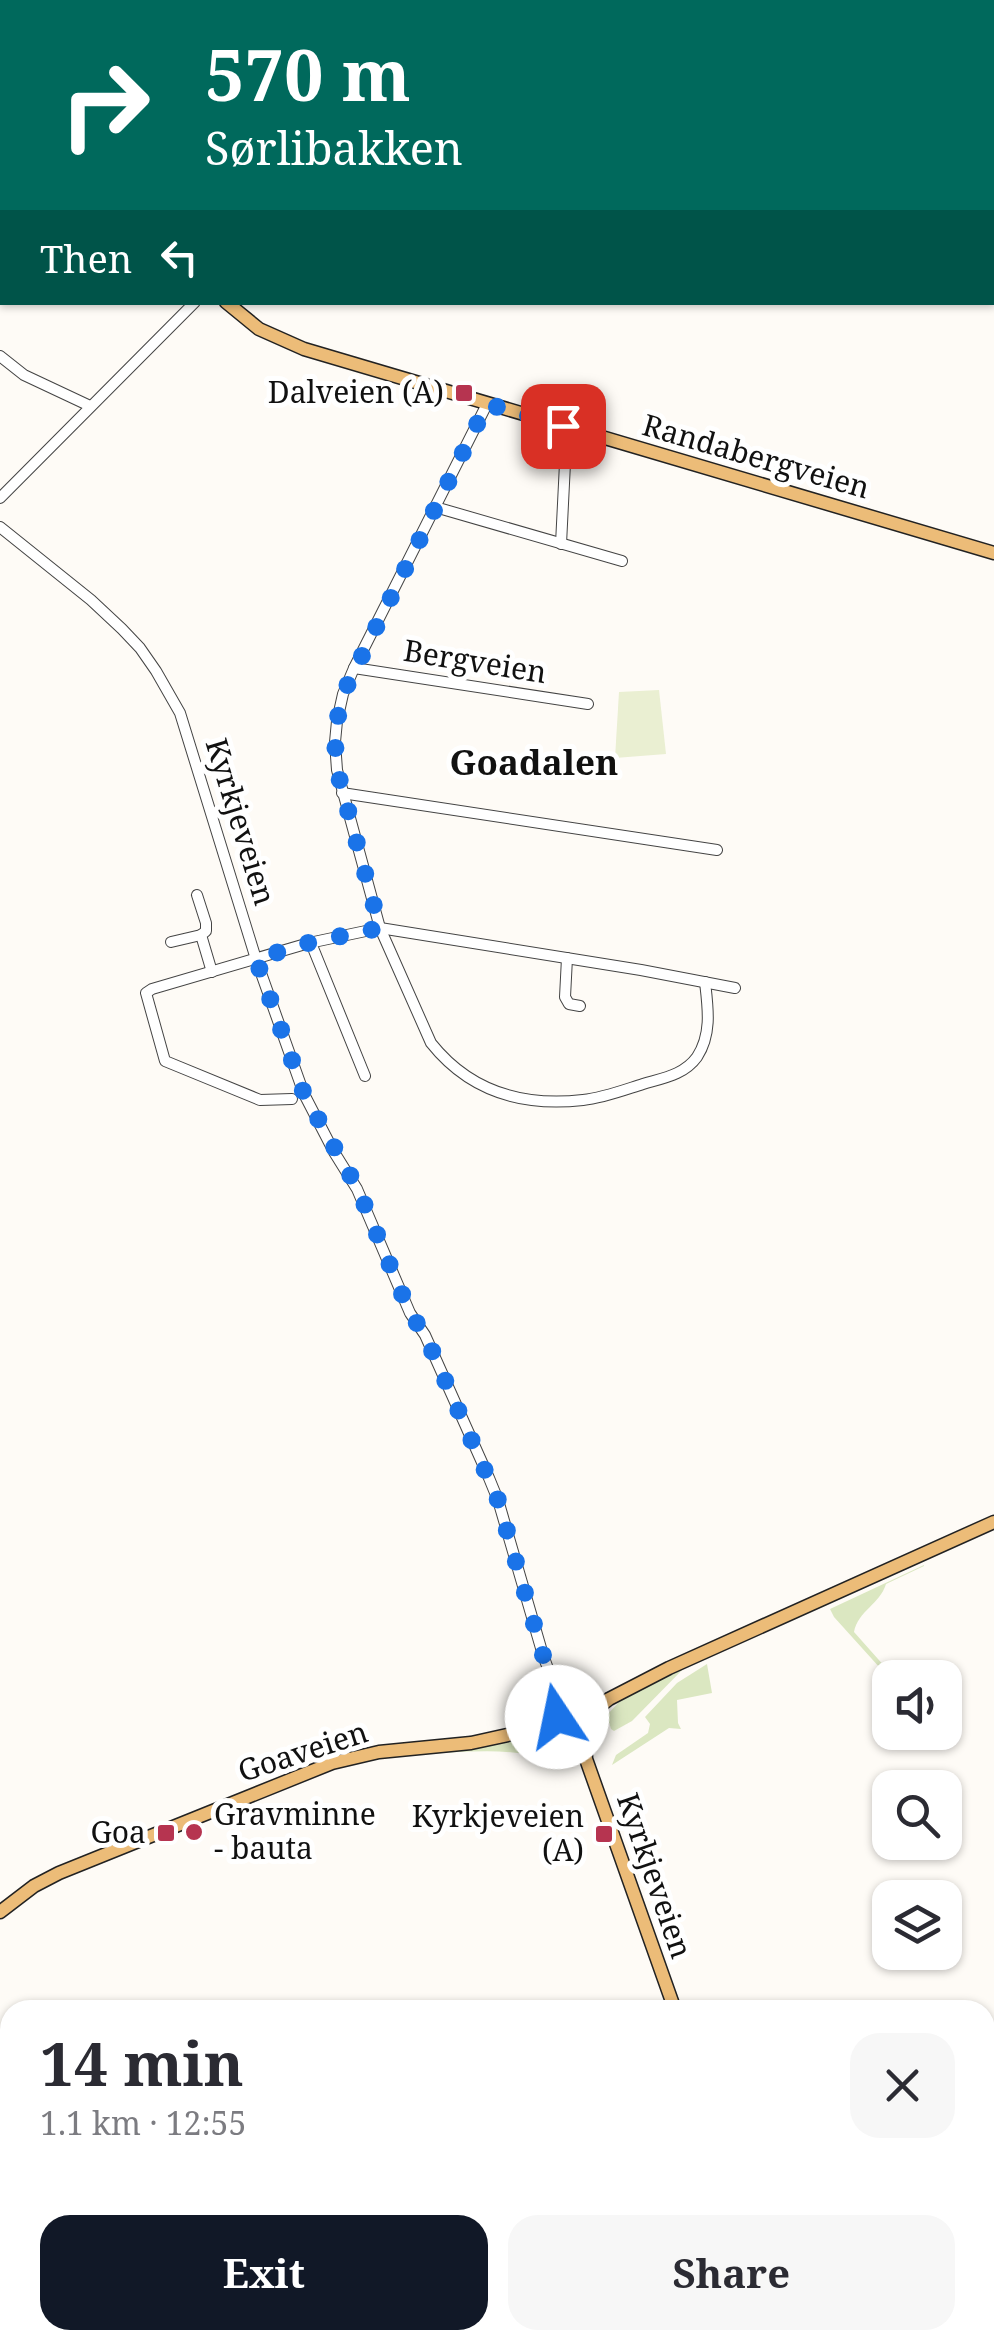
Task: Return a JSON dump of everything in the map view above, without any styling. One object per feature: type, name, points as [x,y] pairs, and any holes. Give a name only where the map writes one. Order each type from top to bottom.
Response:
[{"type":"main road","name":"Randabergveien","points":[[230,305],[258,329],[290,344],[994,553]]},
{"type":"main road","name":"Goaveien","points":[[0,1912],[59,1873],[332,1763],[379,1752],[488,1740],[526,1730],[576,1729],[609,1699],[743,1634],[994,1522]]},
{"type":"main road","name":"Goaveien","points":[[526,1730],[564,1704],[609,1699]]},
{"type":"main road","points":[[575,1703],[584,1710],[584,1720]]},
{"type":"main road","points":[[558,1711],[558,1721],[565,1729]]},
{"type":"main road","name":"Kyrkjeveien","points":[[584,1720],[586,1759]]},
{"type":"main road","name":"Kyrkjeveien","points":[[565,1729],[586,1759],[670,2000]]},
{"type":"street","points":[[0,498],[192,305]]},
{"type":"street","points":[[0,356],[24,375],[90,406]]},
{"type":"street","points":[[487,404],[354,668],[337,721],[335,742],[342,793],[380,928],[432,1043],[444,1060],[480,1086],[529,1100],[586,1100],[679,1073],[694,1061],[704,1044],[708,1024],[705,982]]},
{"type":"street","points":[[561,544],[566,443]]},
{"type":"street","points":[[435,507],[622,562]]},
{"type":"street","name":"Kyrkjeveien","points":[[0,527],[92,600],[122,629],[140,648],[180,713],[256,959],[304,1094],[358,1189],[410,1313],[425,1335],[498,1500],[554,1685],[558,1711]]},
{"type":"street","name":"Bergveien","points":[[354,668],[588,704]]},
{"type":"street","points":[[342,793],[717,850]]},
{"type":"street","points":[[171,942],[206,931],[197,896]]},
{"type":"street","points":[[292,1099],[260,1100],[165,1061],[146,992],[311,943],[380,928],[735,988]]},
{"type":"street","points":[[201,935],[212,972]]},
{"type":"street","points":[[311,943],[365,1076]]},
{"type":"street","points":[[567,958],[565,997],[570,1004],[580,1006]]},
{"type":"street","name":"Kyrkjeveien","points":[[554,1685],[575,1703]]},
{"type":"green space","points":[[659,690],[666,754],[615,758],[619,692]]},
{"type":"green space","points":[[924,1565],[886,1584],[856,1625],[854,1632],[879,1660],[873,1660],[830,1609]]},
{"type":"green space","points":[[707,1664],[712,1693],[677,1700],[681,1729],[669,1728],[612,1765],[616,1755],[648,1733],[650,1724],[645,1717],[677,1683]]},
{"type":"green space","points":[[687,1665],[632,1721],[611,1729],[607,1715],[619,1702]]},
{"type":"green space","points":[[550,1734],[569,1746],[549,1761],[506,1752],[421,1754]]},
{"type":"place","name":"Dalveien (A)","points":[[464,393]]},
{"type":"place","name":"Gravminne - bauta","points":[[194,1832]]},
{"type":"place","name":"Goa","points":[[166,1833]]},
{"type":"place","name":"Kyrkjeveien (A)","points":[[604,1834]]},
{"type":"district","name":"Goadalen","points":[[534,763]]},
{"type":"route","points":[[557,1717],[554,1685],[498,1500],[425,1335],[410,1313],[358,1189],[304,1094],[256,959],[380,928],[337,770],[335,742],[343,694],[487,404],[563,426]]}]
